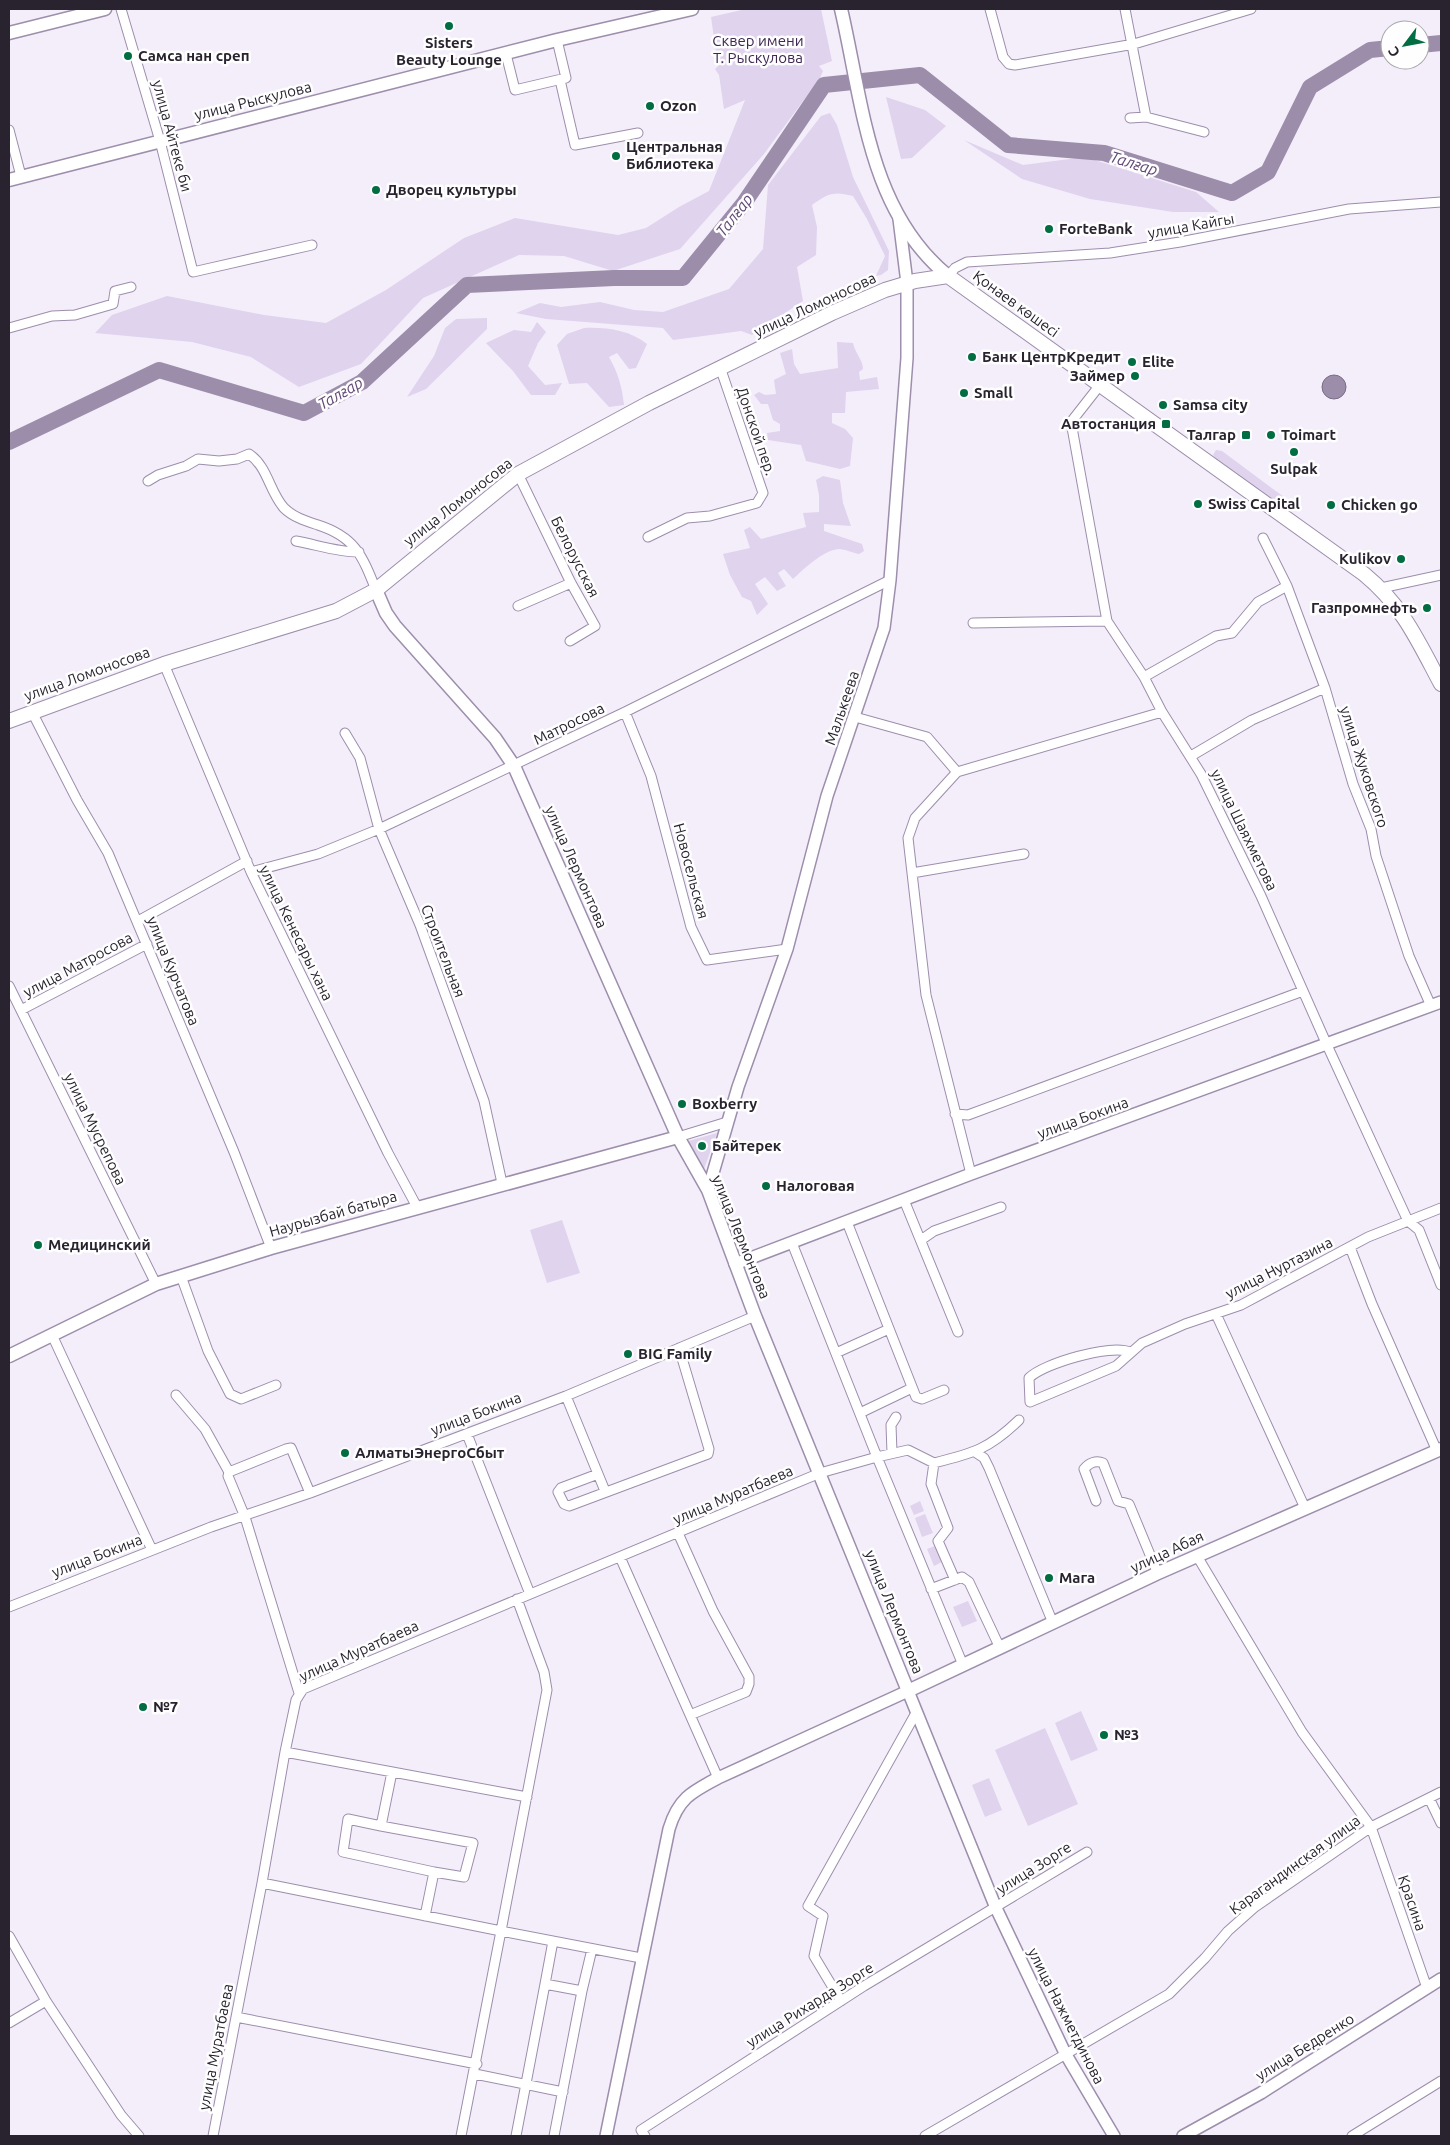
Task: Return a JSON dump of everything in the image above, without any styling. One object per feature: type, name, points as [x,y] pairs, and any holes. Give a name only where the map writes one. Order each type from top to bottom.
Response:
[{"type":"main road","points":[[9,33],[105,9]]},
{"type":"main road","name":"улица Рыскулова","points":[[15,178],[558,40],[692,9]]},
{"type":"main road","name":"Қонаев көшесі","points":[[841,9],[865,119],[881,180],[898,218],[921,250],[948,276],[1381,588],[1411,627],[1441,684]]},
{"type":"main road","name":"улица Ломоносова","points":[[9,721],[164,664],[336,610],[376,590],[481,502],[518,474],[649,403],[832,313],[885,290],[907,283],[948,276]]},
{"type":"main road","name":"улица Лермонтова","points":[[376,590],[386,613],[396,626],[495,738],[514,766],[678,1137],[708,1190],[755,1316],[908,1690]]},
{"type":"main road","name":"Наурызбай батыра","points":[[9,1356],[156,1284],[180,1276],[271,1248],[502,1183],[678,1137]]},
{"type":"main road","name":"улица Абая","points":[[908,1690],[1197,1556],[1439,1450]]},
{"type":"street","name":"улица Айтеке би","points":[[121,9],[160,141],[193,272],[312,245]]},
{"type":"street","points":[[990,9],[1003,57],[1009,64],[1015,65],[1134,44],[1251,9]]},
{"type":"street","points":[[1125,9],[1134,44],[1146,118]]},
{"type":"street","points":[[506,54],[515,90],[560,80],[566,78],[558,40]]},
{"type":"street","points":[[560,80],[575,145],[638,133]]},
{"type":"street","points":[[1130,118],[1146,118],[1204,132]]},
{"type":"street","points":[[9,130],[15,178]]},
{"type":"street","name":"улица Кайгы","points":[[948,276],[955,268],[967,262],[1110,253],[1189,241],[1349,209],[1441,202]]},
{"type":"street","name":"Малькеева","points":[[708,1190],[738,1087],[787,949],[827,796],[884,628],[890,580],[907,358],[907,283],[898,218]]},
{"type":"street","points":[[9,328],[52,316],[75,314],[113,304],[115,291],[131,287]]},
{"type":"street","name":"Донской пер.","points":[[648,537],[687,518],[710,516],[757,504],[763,493],[720,367]]},
{"type":"street","name":"улица Шаяхметова","points":[[1100,385],[1071,422],[1107,621],[1144,677],[1162,712],[1191,756],[1261,896],[1408,1221],[1419,1230],[1441,1285]]},
{"type":"street","points":[[148,481],[186,466],[198,459],[220,462],[237,459],[249,454],[257,459],[284,508],[300,519],[344,536],[359,552],[376,590]]},
{"type":"street","name":"Белорусская","points":[[518,474],[571,583],[595,626],[570,641]]},
{"type":"street","name":"улица Жуковского","points":[[1263,538],[1287,586],[1325,688],[1353,784],[1372,829],[1376,856],[1409,956],[1436,1004]]},
{"type":"street","points":[[296,541],[338,552],[359,552]]},
{"type":"street","points":[[1381,588],[1441,575]]},
{"type":"street","name":"Матросова","points":[[251,872],[318,854],[380,829],[625,712],[890,580]]},
{"type":"street","points":[[518,606],[571,583]]},
{"type":"street","points":[[1144,677],[1216,636],[1232,633],[1258,602],[1287,586]]},
{"type":"street","points":[[973,623],[1107,621]]},
{"type":"street","name":"улица Кенесары хана","points":[[164,664],[251,872],[388,1153],[417,1207]]},
{"type":"street","points":[[1191,756],[1252,720],[1325,688]]},
{"type":"street","name":"улица Курчатова","points":[[32,712],[77,800],[108,853],[234,1152],[271,1248]]},
{"type":"street","name":"Новосельская","points":[[625,712],[651,776],[691,927],[707,960],[787,949]]},
{"type":"street","points":[[971,1174],[926,995],[908,838],[915,818],[957,772],[1162,712]]},
{"type":"street","points":[[855,717],[927,738],[957,772]]},
{"type":"street","name":"Строительная","points":[[345,733],[360,758],[380,829],[420,925],[484,1101],[502,1183]]},
{"type":"street","points":[[912,873],[1024,854]]},
{"type":"street","name":"улица Матросова","points":[[138,921],[247,861]]},
{"type":"street","name":"улица Матросова","points":[[21,1010],[147,944]]},
{"type":"street","name":"улица Мусрепова","points":[[9,986],[156,1284]]},
{"type":"street","points":[[955,1114],[968,1115],[1303,990]]},
{"type":"street","name":"улица Бокина","points":[[736,1264],[971,1174],[1436,1004]]},
{"type":"street","points":[[678,1137],[727,1122]]},
{"type":"street","points":[[904,1200],[958,1332]]},
{"type":"street","points":[[920,1240],[934,1231],[1001,1207]]},
{"type":"street","name":"улица Нуртазина","points":[[1130,1352],[1122,1350],[1104,1351],[1059,1362],[1034,1373],[1029,1378],[1030,1402],[1116,1366],[1142,1343],[1185,1324],[1241,1305],[1368,1237],[1441,1208]]},
{"type":"street","points":[[847,1222],[912,1388],[919,1399],[944,1390]]},
{"type":"street","points":[[792,1242],[877,1457],[963,1665]]},
{"type":"street","points":[[1350,1247],[1372,1304],[1439,1450]]},
{"type":"street","points":[[180,1276],[208,1351],[230,1394],[241,1399],[276,1385]]},
{"type":"street","points":[[1216,1314],[1305,1508]]},
{"type":"street","name":"улица Бокина","points":[[9,1607],[211,1527],[245,1517],[566,1396],[755,1316]]},
{"type":"street","points":[[836,1353],[889,1329]]},
{"type":"street","points":[[52,1335],[152,1550]]},
{"type":"street","points":[[598,1474],[561,1488],[558,1492],[564,1504],[569,1506],[708,1454],[709,1448],[679,1348]]},
{"type":"street","points":[[860,1413],[912,1388]]},
{"type":"street","points":[[176,1395],[205,1429],[229,1472],[228,1476],[245,1517],[299,1693]]},
{"type":"street","points":[[566,1396],[605,1492]]},
{"type":"street","points":[[892,1453],[891,1425],[896,1417]]},
{"type":"street","points":[[955,1580],[938,1541],[948,1528],[932,1484],[934,1463],[975,1452],[994,1443],[1019,1420]]},
{"type":"street","points":[[467,1434],[530,1594]]},
{"type":"street","points":[[229,1472],[291,1448],[310,1493]]},
{"type":"street","name":"улица Муратбаева","points":[[213,2136],[262,1883],[285,1752],[299,1693],[314,1683],[820,1473],[892,1453],[913,1451],[934,1463]]},
{"type":"street","points":[[975,1452],[984,1458],[989,1468],[1053,1623]]},
{"type":"street","points":[[1096,1501],[1084,1469],[1093,1462],[1099,1462],[1103,1463],[1118,1501],[1129,1504],[1158,1574]]},
{"type":"street","points":[[678,1533],[713,1611],[748,1677],[749,1684],[746,1692],[690,1715]]},
{"type":"street","name":"Красина","points":[[1197,1556],[1302,1732],[1371,1827],[1427,1988]]},
{"type":"street","points":[[620,1557],[718,1778]]},
{"type":"street","points":[[931,1589],[962,1577],[969,1582],[1000,1648]]},
{"type":"street","points":[[461,2136],[477,2064],[547,1683],[517,1599]]},
{"type":"street","points":[[606,2136],[641,1958],[674,1813],[680,1802],[718,1778],[908,1690]]},
{"type":"street","name":"улица Лермонтова","points":[[908,1690],[996,1908]]},
{"type":"street","points":[[841,2001],[814,1956],[823,1916],[808,1906],[916,1713]]},
{"type":"street","points":[[285,1752],[527,1797]]},
{"type":"street","points":[[381,1826],[392,1772]]},
{"type":"street","name":"Карагандинская улица","points":[[925,2136],[1168,1994],[1205,1958],[1228,1931],[1255,1907],[1371,1827],[1441,1792]]},
{"type":"street","points":[[1429,1798],[1441,1823]]},
{"type":"street","points":[[348,1819],[381,1826],[473,1843],[464,1877],[343,1852],[348,1819]]},
{"type":"street","name":"улица Зорге","points":[[996,1908],[1087,1852]]},
{"type":"street","points":[[425,1916],[434,1872]]},
{"type":"street","points":[[262,1883],[641,1958]]},
{"type":"street","name":"улица Рихарда Зорге","points":[[643,2133],[841,2001],[996,1908]]},
{"type":"street","name":"улица Нажметдинова","points":[[996,1908],[1065,2053],[1114,2136]]},
{"type":"street","points":[[9,1936],[46,2001],[121,2115],[140,2136]]},
{"type":"street","points":[[516,2136],[553,1941]]},
{"type":"street","points":[[554,2136],[592,1948]]},
{"type":"street","name":"улица Бедренко","points":[[1186,2135],[1261,2093],[1441,1979]]},
{"type":"street","points":[[545,1984],[582,1991]]},
{"type":"street","points":[[9,2023],[46,2001]]},
{"type":"street","points":[[236,2017],[477,2064]]},
{"type":"street","points":[[475,2074],[563,2092]]},
{"type":"street","points":[[1352,2136],[1441,2081]]},
{"type":"green space","name":"Сквер имени Т. Рыскулова","points":[[746,9],[821,9],[832,61],[819,66],[823,71],[820,78],[764,154],[680,249],[613,271],[564,256],[519,255],[423,298],[361,364],[299,387],[251,357],[192,342],[95,333],[112,315],[167,296],[264,315],[326,323],[386,290],[464,238],[515,218],[618,235],[646,228],[709,191],[745,100],[724,109],[719,75],[715,69],[718,66],[711,17]]},
{"type":"green space","points":[[886,97],[925,110],[946,126],[912,158],[901,159]]},
{"type":"green space","points":[[830,113],[837,125],[853,177],[889,251],[888,270],[881,275],[876,276],[885,256],[867,219],[853,196],[836,193],[822,198],[812,205],[817,227],[816,255],[797,267],[803,301],[752,335],[741,331],[673,340],[663,328],[546,319],[516,313],[540,303],[561,307],[600,302],[634,310],[663,312],[729,289],[763,249],[768,185],[821,116]]},
{"type":"green space","points":[[964,140],[1023,165],[1085,157],[1196,192],[1219,212],[1173,212],[1090,199],[1022,179]]},
{"type":"green space","points":[[487,318],[487,329],[426,389],[407,397],[434,356],[445,328],[456,319]]},
{"type":"green space","points":[[537,322],[546,332],[538,343],[528,366],[545,385],[562,383],[555,395],[531,395],[513,371],[486,343],[514,330],[531,332]]},
{"type":"green space","points":[[584,328],[617,330],[633,335],[647,344],[636,368],[629,369],[617,353],[609,357],[619,380],[624,405],[609,407],[587,383],[569,384],[557,345],[567,334]]},
{"type":"green space","points":[[837,342],[853,343],[863,366],[863,369],[859,372],[860,380],[877,377],[879,389],[846,392],[845,413],[832,413],[832,423],[845,429],[853,438],[850,466],[840,469],[806,461],[801,445],[768,440],[767,433],[780,431],[780,424],[773,420],[768,404],[761,404],[754,395],[759,392],[765,395],[776,394],[774,380],[786,374],[780,353],[792,349],[794,364],[800,374],[838,368]]},
{"type":"green space","points":[[1216,450],[1222,451],[1292,503],[1295,511],[1289,512],[1217,460],[1213,455]]},
{"type":"green space","points":[[823,476],[840,480],[843,503],[851,526],[824,524],[824,531],[862,544],[864,551],[859,554],[841,549],[833,550],[814,561],[793,579],[784,569],[778,573],[786,586],[777,591],[765,577],[755,584],[768,604],[757,615],[751,601],[742,597],[730,575],[723,554],[750,548],[744,530],[750,527],[761,539],[806,527],[803,513],[819,512],[819,495],[816,480]]},
{"type":"green space","points":[[717,1133],[703,1172],[688,1141]]},
{"type":"green space","points":[[562,1220],[580,1273],[547,1283],[530,1230]]},
{"type":"green space","points":[[920,1501],[924,1511],[914,1515],[910,1506]]},
{"type":"green space","points":[[925,1514],[933,1533],[922,1537],[915,1518]]},
{"type":"green space","points":[[935,1546],[942,1562],[934,1566],[927,1549]]},
{"type":"green space","points":[[968,1601],[977,1621],[962,1627],[953,1607]]},
{"type":"green space","points":[[1081,1711],[1098,1750],[1071,1761],[1055,1723]]},
{"type":"green space","points":[[1045,1728],[1078,1804],[1028,1826],[995,1750]]},
{"type":"green space","points":[[989,1778],[1002,1810],[985,1817],[972,1785]]},
{"type":"shaded area","points":[[1329,375],[1339,375],[1346,382],[1346,392],[1339,399],[1329,399],[1322,392],[1322,382]]},
{"type":"waterway","name":"Талғар","points":[[1430,44],[1441,43]]},
{"type":"waterway","name":"Талғар","points":[[9,442],[159,370],[304,413],[362,382],[467,285],[614,278],[683,278],[744,203],[824,85],[920,75],[1008,145],[1104,153],[1232,193],[1268,172],[1310,87],[1370,50],[1380,49]]},
{"type":"place","name":"Sisters Beauty Lounge","points":[[449,26]]},
{"type":"place","name":"Самса нан среп","points":[[128,56]]},
{"type":"place","name":"Ozon","points":[[650,106]]},
{"type":"place","name":"Центральная Библиотека","points":[[616,156]]},
{"type":"place","name":"Дворец культуры","points":[[376,190]]},
{"type":"place","name":"ForteBank","points":[[1049,229]]},
{"type":"place","name":"Банк ЦентрКредит","points":[[972,357]]},
{"type":"place","name":"Elite","points":[[1132,362]]},
{"type":"place","name":"Займер","points":[[1135,376]]},
{"type":"place","name":"Small","points":[[964,393]]},
{"type":"place","name":"Samsa city","points":[[1163,405]]},
{"type":"place","name":"Автостанция","points":[[1166,424]]},
{"type":"place","name":"Талгар","points":[[1246,435]]},
{"type":"place","name":"Toimart","points":[[1271,435]]},
{"type":"place","name":"Sulpak","points":[[1294,452]]},
{"type":"place","name":"Swiss Capital","points":[[1198,504]]},
{"type":"place","name":"Chicken go","points":[[1331,505]]},
{"type":"place","name":"Kulikov","points":[[1401,559]]},
{"type":"place","name":"Газпромнефть","points":[[1427,608]]},
{"type":"place","name":"Boxberry","points":[[682,1104]]},
{"type":"place","name":"Байтерек","points":[[702,1146]]},
{"type":"place","name":"Налоговая","points":[[766,1186]]},
{"type":"place","name":"Медицинский","points":[[38,1245]]},
{"type":"place","name":"BIG Family","points":[[628,1354]]},
{"type":"place","name":"АлматыЭнергоСбыт","points":[[345,1453]]},
{"type":"place","name":"Мага","points":[[1049,1578]]},
{"type":"place","name":"№7","points":[[143,1707]]},
{"type":"place","name":"№3","points":[[1104,1735]]}]
